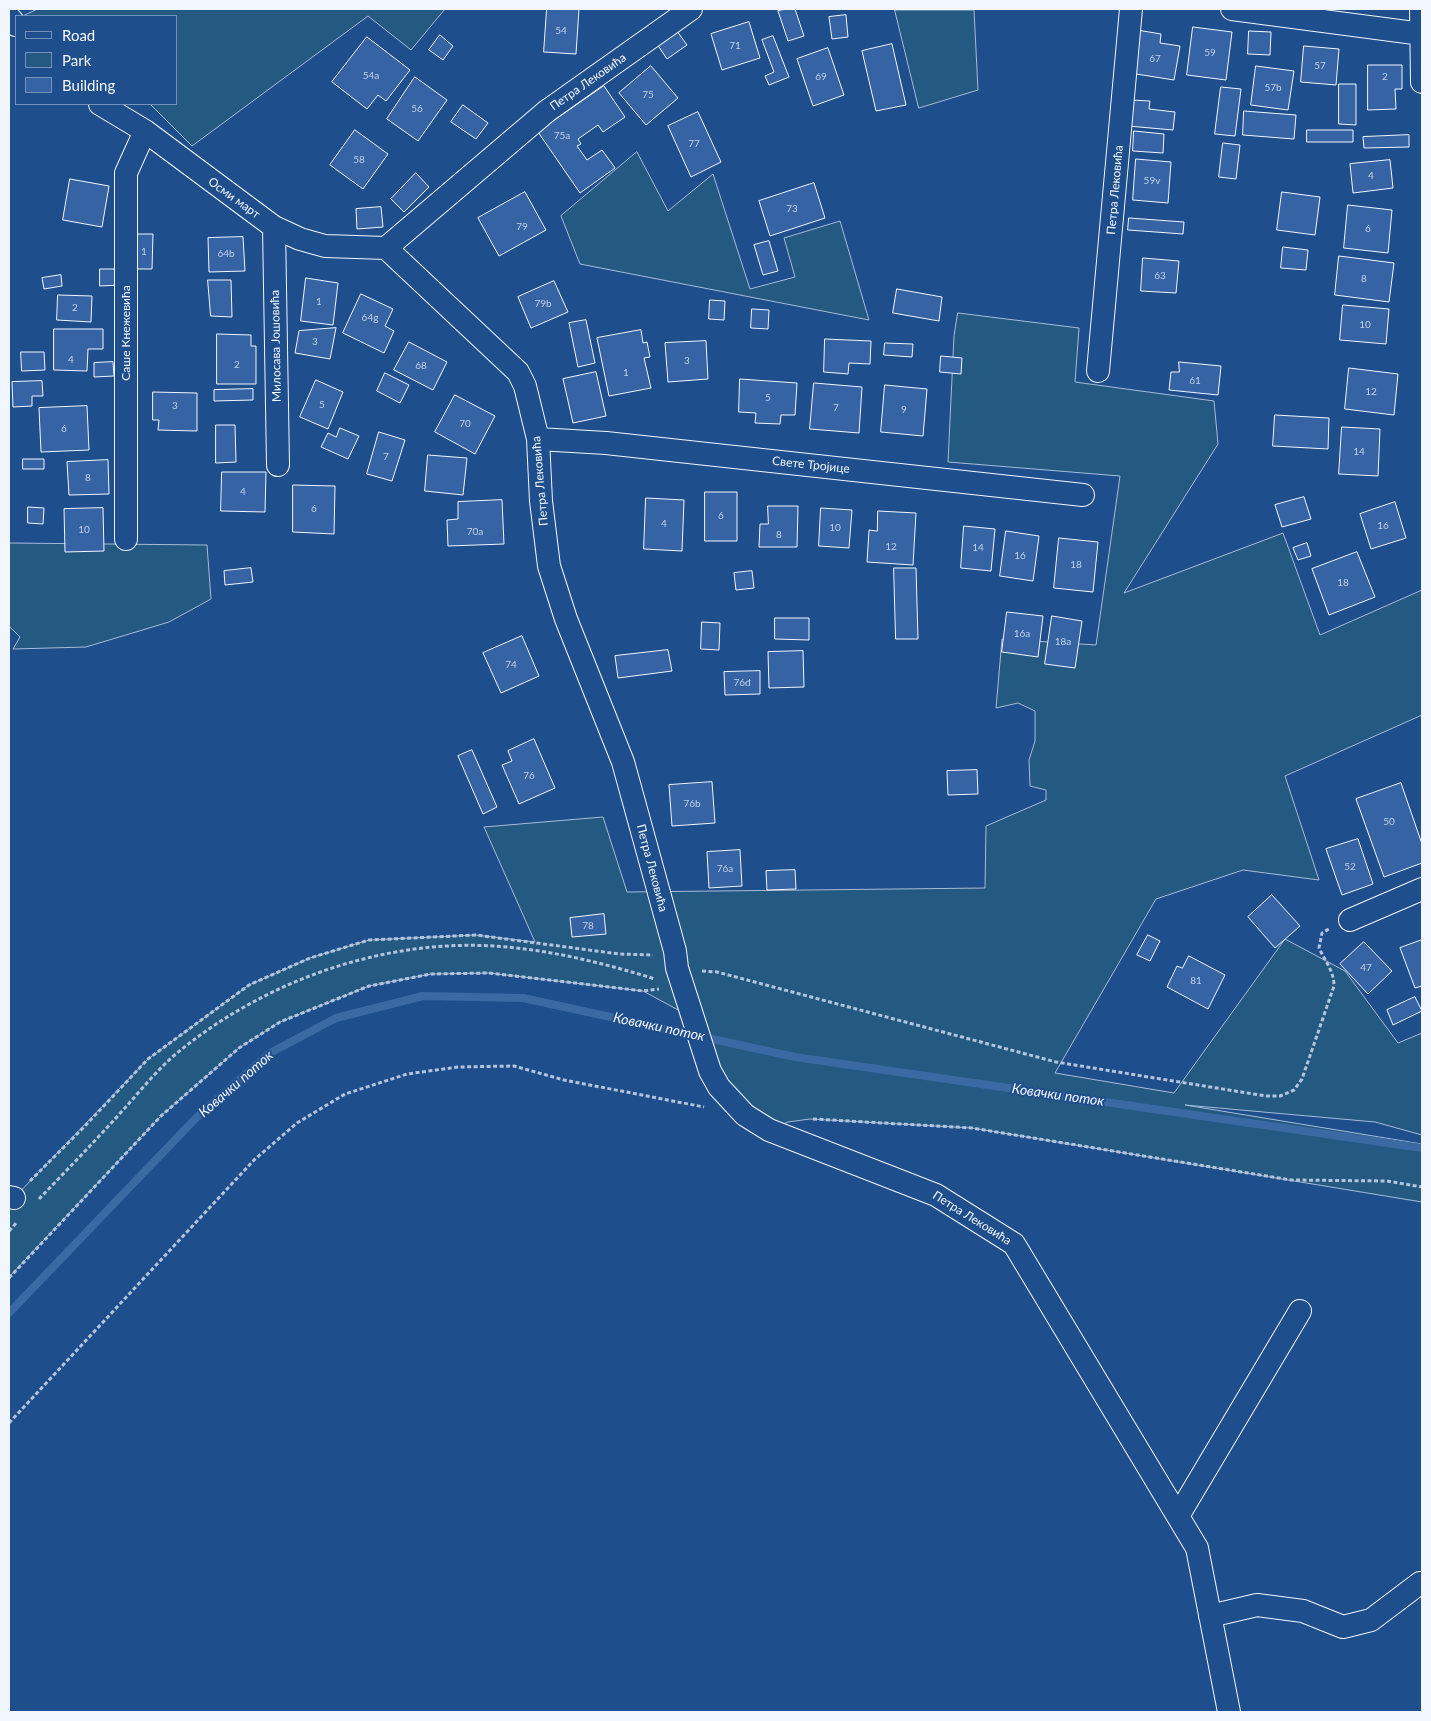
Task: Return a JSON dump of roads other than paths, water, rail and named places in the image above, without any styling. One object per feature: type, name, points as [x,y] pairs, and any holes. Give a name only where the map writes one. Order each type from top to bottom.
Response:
[{"type":"street","name":"Петра Лековића","points":[[691,9],[547,111],[386,248],[518,372],[525,386],[538,439],[540,501],[549,566],[566,619],[620,755],[675,952],[677,968],[710,1071],[718,1087],[745,1115],[769,1130],[936,1195],[1014,1244],[1197,1548],[1229,1712]]},
{"type":"street","name":"Петра Лековића","points":[[1098,370],[1131,9]]},
{"type":"street","points":[[1232,9],[1422,34]]},
{"type":"street","points":[[1421,9],[1422,82]]},
{"type":"street","name":"Осми март","points":[[102,105],[145,131],[274,227],[300,239],[325,246],[386,248]]},
{"type":"street","name":"Саше Кнежевића","points":[[126,538],[126,173],[145,131]]},
{"type":"street","name":"Милосава Јошовића","points":[[274,227],[278,465]]},
{"type":"street","name":"Свете Тројице","points":[[538,439],[616,444],[1083,495]]},
{"type":"street","points":[[1350,920],[1422,889]]},
{"type":"street","points":[[1178,1516],[1300,1311]]},
{"type":"street","points":[[1210,1616],[1257,1605],[1303,1611],[1344,1628],[1371,1620],[1420,1583]]},
{"type":"waterway","name":"Ковачки поток","points":[[9,1313],[196,1118],[270,1053],[336,1018],[423,996],[523,998],[795,1057],[1422,1148]]}]
